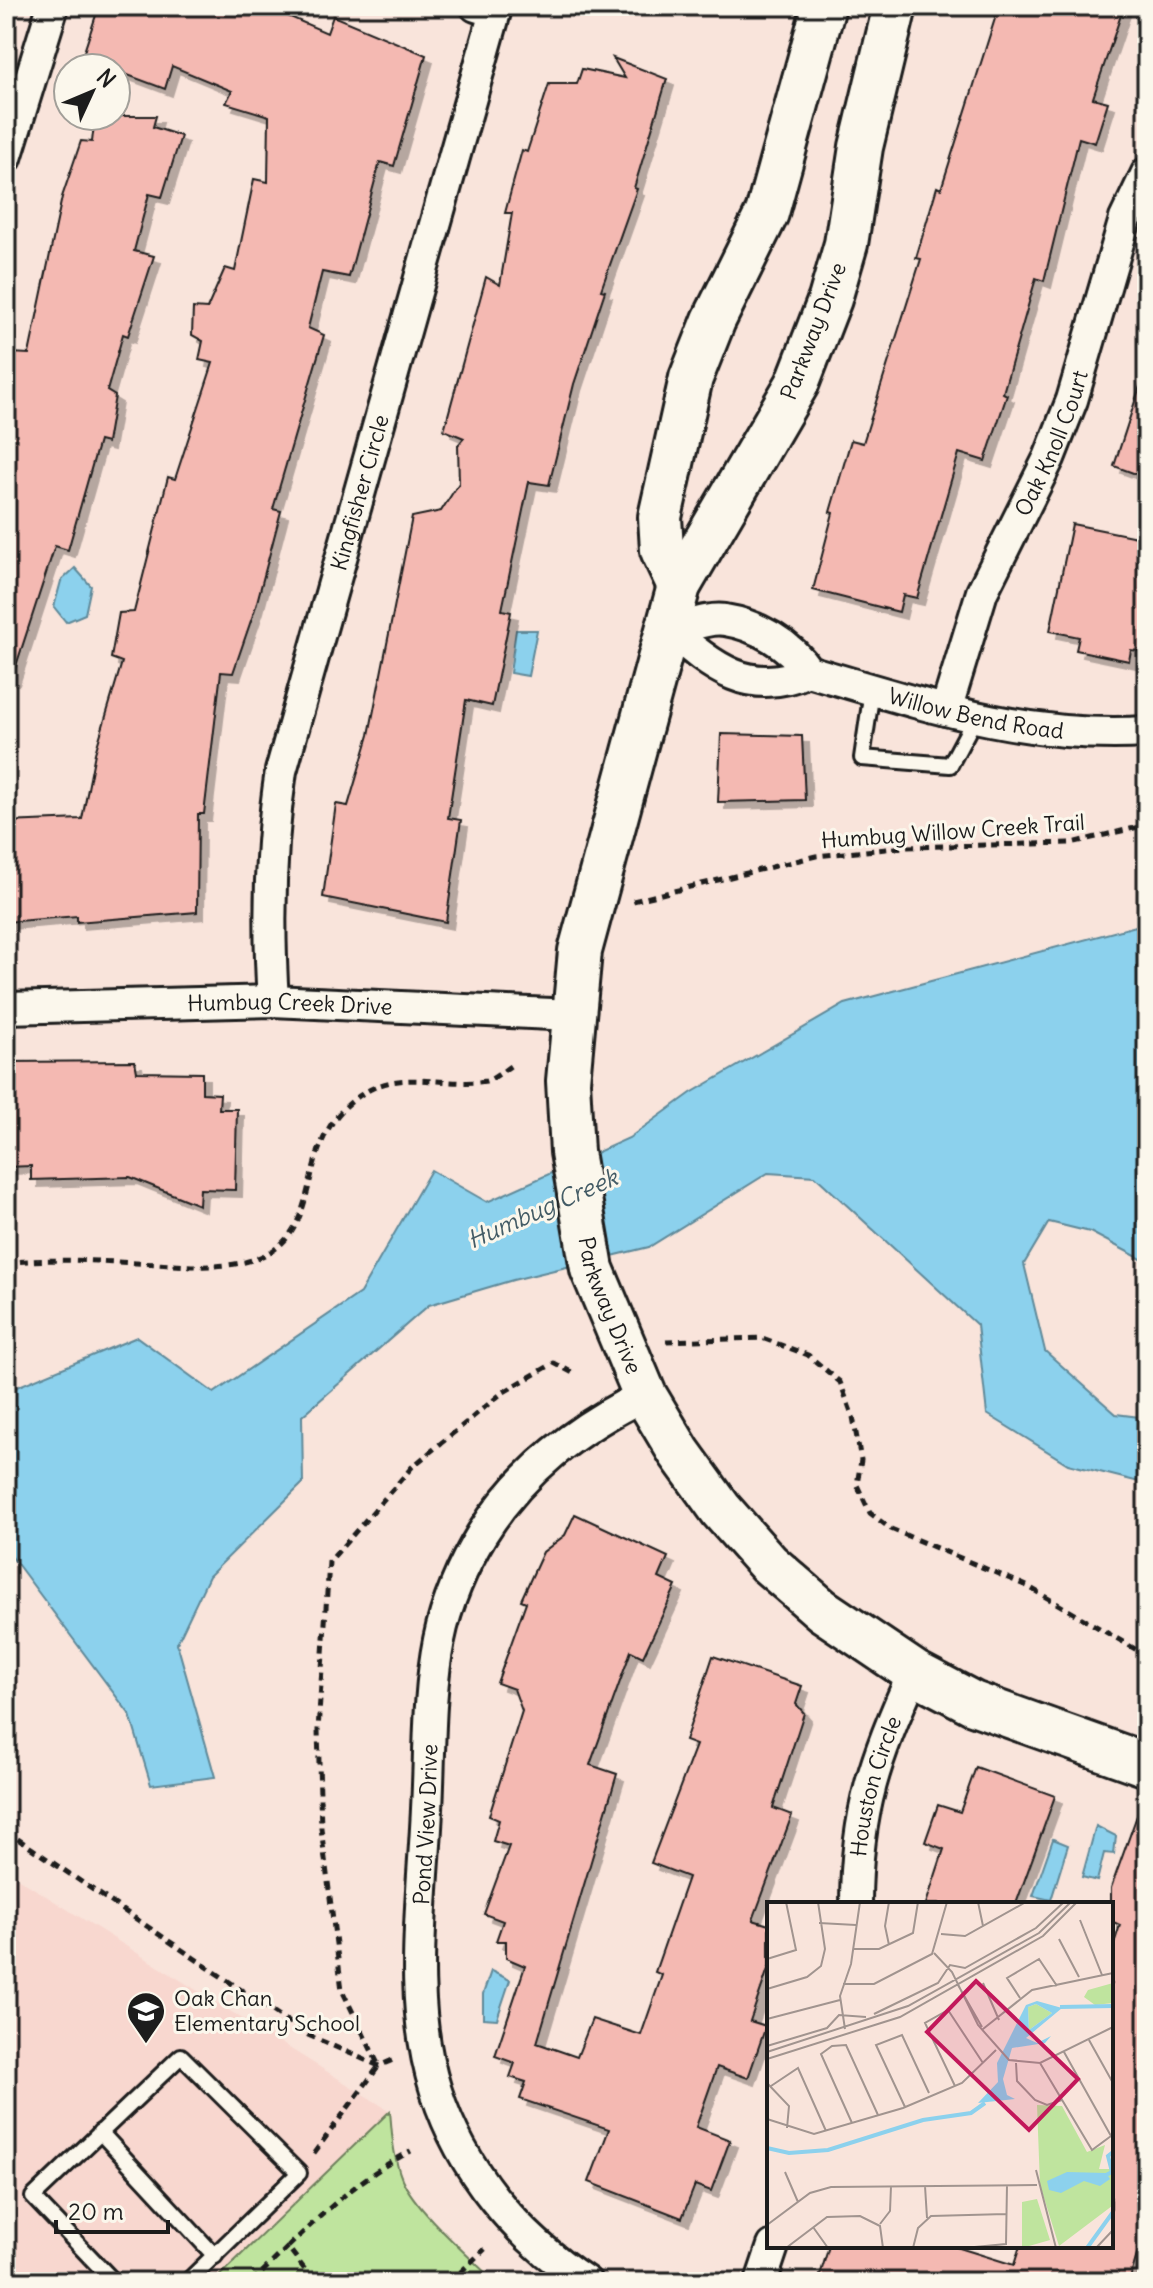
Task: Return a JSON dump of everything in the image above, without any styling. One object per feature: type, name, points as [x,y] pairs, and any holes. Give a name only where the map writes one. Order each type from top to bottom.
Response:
[{"type":"street","points":[[6,158],[53,6]]},
{"type":"street","name":"Kingfisher Circle","points":[[273,1001],[268,920],[270,840],[281,771],[495,12],[476,6]]},
{"type":"street","points":[[679,586],[662,550],[660,517],[691,378],[714,320],[767,213],[824,6]]},
{"type":"street","name":"Parkway Drive","points":[[895,6],[861,147],[846,244],[830,299],[797,384],[679,586],[670,630],[594,892],[580,951],[568,1081],[572,1152],[592,1269],[645,1395],[679,1452],[712,1498],[768,1563],[822,1610],[914,1672],[973,1703],[1147,1765]]},
{"type":"street","name":"Oak Knoll Court","points":[[946,710],[982,592],[1049,458],[1072,400],[1125,219],[1147,173]]},
{"type":"street","points":[[723,619],[779,640],[796,653],[808,671],[784,682],[761,682],[712,666],[670,630],[723,619]]},
{"type":"street","name":"Willow Bend Road","points":[[808,671],[975,718],[1044,732],[1097,736],[1147,732]]},
{"type":"street","name":"Humbug Creek Drive","points":[[6,1008],[273,1001],[572,1015]]},
{"type":"street","name":"Pond View Drive","points":[[586,2282],[534,2243],[486,2189],[450,2125],[436,2091],[425,2045],[420,1983],[433,1674],[450,1602],[481,1536],[525,1478],[581,1430],[645,1395]]},
{"type":"street","name":"Houston Circle","points":[[856,1902],[864,1807],[880,1745],[914,1672]]},
{"type":"street","points":[[761,2282],[772,2248]]},
{"type":"lane","points":[[872,690],[865,716],[862,758],[950,765],[975,718]]},
{"type":"lane","points":[[114,2282],[33,2197],[181,2056],[299,2173],[187,2282]]},
{"type":"lane","points":[[100,2132],[215,2256]]},
{"type":"path","name":"Humbug Willow Creek Trail","points":[[622,898],[637,902],[816,856],[906,847],[1071,843],[1147,825]]},
{"type":"path","points":[[6,1263],[37,1259],[187,1266],[233,1263],[260,1257],[287,1241],[303,1215],[306,1188],[324,1132],[347,1107],[373,1088],[445,1080],[488,1081],[512,1065]]},
{"type":"path","points":[[664,1342],[762,1338],[808,1355],[840,1382],[853,1417],[861,1460],[857,1485],[870,1513],[891,1529],[1027,1586],[1147,1656]]},
{"type":"path","points":[[379,2066],[342,1990],[321,1828],[318,1730],[329,1562],[412,1467],[502,1393],[554,1363],[575,1374]]},
{"type":"path","points":[[6,1831],[308,2035],[379,2066]]},
{"type":"path","points":[[299,2173],[379,2066],[425,2045]]},
{"type":"path","points":[[252,2282],[339,2197],[381,2166],[411,2151]]},
{"type":"path","points":[[288,2247],[314,2282]]},
{"type":"path","points":[[450,2282],[485,2249]]},
{"type":"shaded area","name":"Oak Chan Elementary School","points":[[6,1871],[390,2111],[213,2282],[6,2282]]},
{"type":"green space","points":[[390,2111],[393,2145],[402,2179],[409,2192],[431,2219],[495,2282],[213,2282]]},
{"type":"water","points":[[75,568],[91,586],[85,614],[66,622],[54,607],[61,581]]},
{"type":"water","points":[[516,630],[537,630],[528,676],[510,673]]},
{"type":"water","name":"Humbug Creek","points":[[1147,923],[1147,1262],[1090,1232],[1049,1222],[1024,1264],[1045,1351],[1116,1414],[1147,1418],[1147,1484],[1068,1464],[987,1414],[977,1325],[815,1176],[768,1173],[649,1247],[513,1280],[429,1305],[302,1416],[303,1483],[209,1576],[177,1643],[215,1777],[151,1785],[130,1715],[6,1549],[6,1395],[14,1388],[137,1337],[214,1393],[360,1293],[431,1170],[487,1202],[629,1138],[691,1093],[845,1004]]},
{"type":"water","points":[[1096,1826],[1116,1836],[1114,1854],[1104,1853],[1097,1881],[1082,1877]]},
{"type":"water","points":[[1053,1839],[1068,1845],[1051,1900],[1033,1896]]},
{"type":"water","points":[[491,1971],[510,1980],[497,2019],[483,2018],[483,1994]]},
{"type":"building","points":[[99,6],[265,6],[327,33],[333,16],[426,55],[394,166],[380,162],[349,277],[322,272],[308,328],[324,335],[273,509],[281,511],[256,606],[233,673],[221,672],[204,814],[198,814],[197,912],[77,922],[77,916],[6,922],[6,822],[82,819],[95,753],[122,662],[111,658],[119,613],[134,612],[168,477],[175,479],[213,363],[199,360],[203,341],[192,335],[193,308],[207,309],[225,268],[235,271],[254,179],[268,182],[269,116],[226,103],[232,91],[172,66],[165,89],[132,77],[132,52],[84,52]]},
{"type":"building","points":[[999,6],[1124,6],[1093,98],[1108,102],[1095,143],[1079,138],[1044,281],[1036,278],[1003,393],[1007,395],[985,461],[959,453],[917,598],[903,595],[899,612],[813,590],[833,513],[830,512],[851,440],[863,443],[921,259],[916,258],[937,187],[941,189]]},
{"type":"building","points":[[613,58],[667,79],[634,188],[637,189],[601,290],[605,291],[574,384],[549,485],[529,482],[502,610],[511,612],[492,706],[466,700],[448,818],[461,820],[446,922],[323,897],[336,804],[348,806],[369,735],[412,517],[441,511],[459,483],[458,445],[464,438],[444,430],[486,277],[500,285],[512,213],[505,213],[522,150],[527,152],[549,84],[577,84],[582,69],[625,78]]},
{"type":"building","points":[[132,116],[156,116],[153,127],[181,136],[162,197],[149,194],[134,251],[154,256],[128,336],[123,334],[107,391],[115,396],[107,443],[99,441],[68,550],[55,546],[12,678],[6,677],[6,372],[11,353],[29,354],[62,197],[81,141],[92,142],[93,132],[132,132]]},
{"type":"building","points":[[1141,383],[1147,384],[1147,478],[1114,466]]},
{"type":"building","points":[[1072,524],[1147,539],[1147,652],[1131,650],[1129,661],[1076,650],[1079,637],[1050,631]]},
{"type":"building","points":[[721,734],[802,736],[805,800],[718,802]]},
{"type":"building","points":[[135,1061],[137,1072],[202,1073],[202,1093],[220,1094],[219,1109],[237,1109],[235,1190],[200,1189],[199,1205],[130,1177],[31,1180],[31,1166],[6,1167],[6,1062]]},
{"type":"building","points":[[575,1514],[668,1557],[659,1578],[676,1586],[643,1657],[631,1651],[590,1765],[617,1774],[537,2043],[577,2057],[592,2019],[641,2035],[662,1975],[655,1972],[688,1877],[651,1863],[696,1745],[685,1741],[713,1656],[802,1686],[796,1704],[804,1713],[773,1808],[792,1815],[753,1920],[767,1924],[767,1972],[750,2021],[766,2026],[748,2078],[717,2067],[696,2127],[730,2140],[711,2191],[695,2185],[682,2218],[589,2182],[609,2129],[520,2099],[526,2082],[510,2077],[515,2063],[495,2056],[525,1966],[506,1958],[506,1941],[496,1941],[503,1921],[484,1914],[509,1846],[493,1841],[499,1820],[489,1816],[522,1711],[514,1689],[497,1683],[526,1602],[521,1600],[543,1552],[565,1535]]},
{"type":"building","points":[[976,1767],[1055,1796],[1017,1902],[927,1902],[944,1849],[925,1842],[938,1805],[960,1812]]},
{"type":"building","points":[[1143,1799],[1147,1800],[1147,2189],[1141,2209],[1147,2213],[1147,2221],[1129,2282],[818,2282],[828,2248],[959,2248],[1014,2265],[1019,2248],[1113,2248],[1113,1947],[1120,1925],[1113,1922],[1111,1888]]},
{"type":"place","name":"Oak Chan Elementary School","points":[[146,2045]]}]
